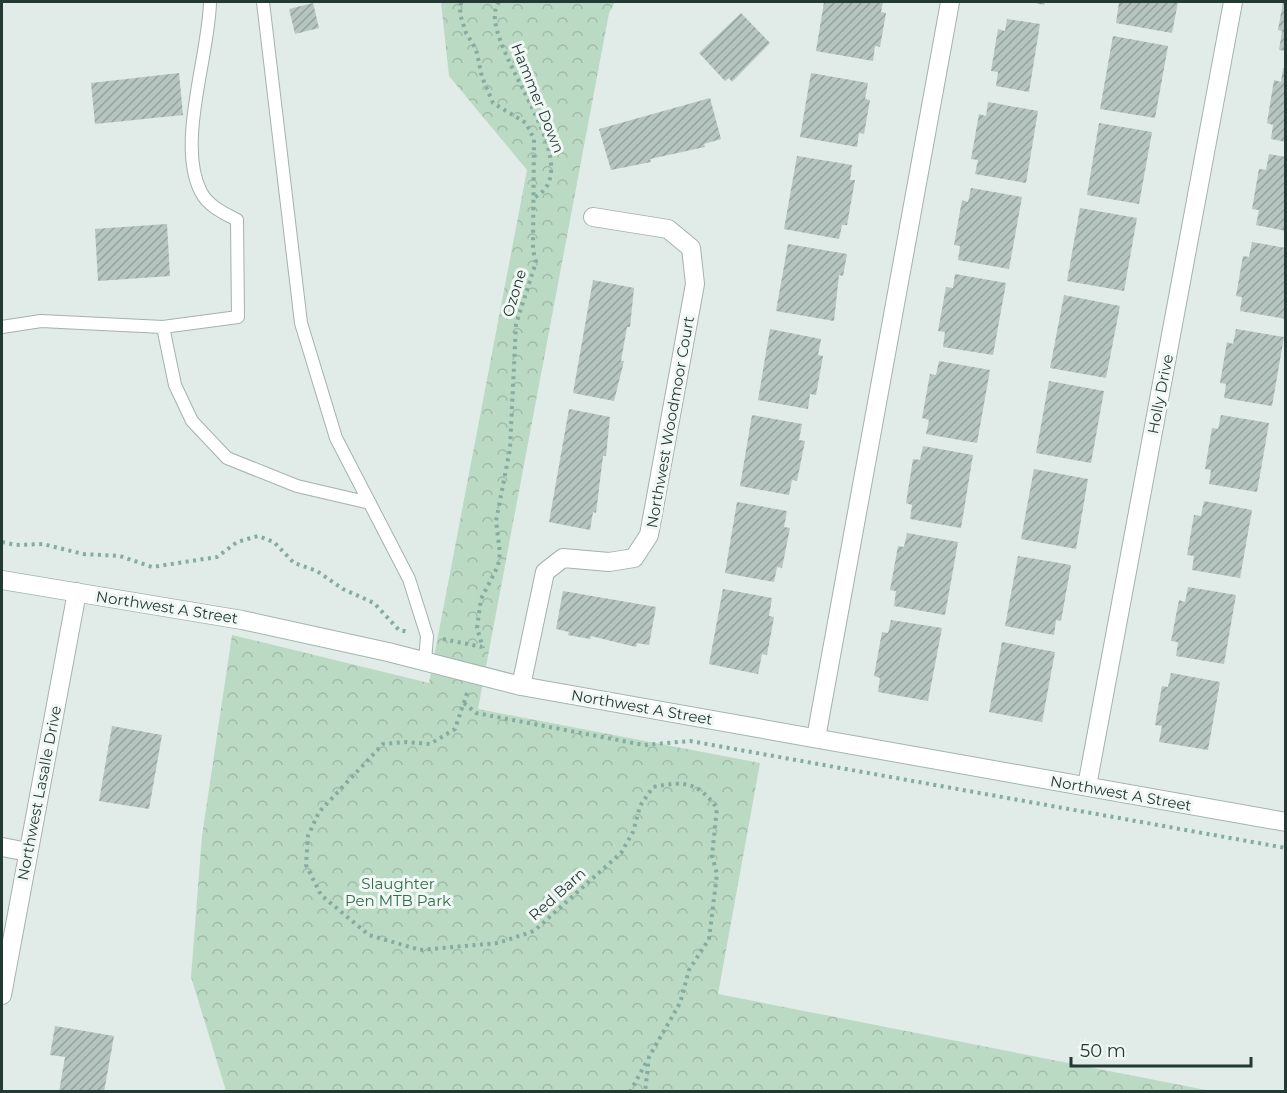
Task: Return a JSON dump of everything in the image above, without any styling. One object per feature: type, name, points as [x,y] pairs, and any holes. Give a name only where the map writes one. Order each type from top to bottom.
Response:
[{"type":"street","points":[[816,738],[950,2]]},
{"type":"street","name":"Holly Drive","points":[[1087,786],[1233,2]]},
{"type":"street","name":"Northwest Woodmoor Court","points":[[520,686],[545,572],[563,558],[609,562],[634,558],[649,535],[695,284],[691,248],[668,229],[593,217]]},
{"type":"street","name":"Northwest A Street","points":[[2,580],[242,620],[424,661],[520,686],[1286,822]]},
{"type":"street","name":"Northwest Lasalle Drive","points":[[2,994],[77,592]]},
{"type":"street","points":[[2,847],[28,852]]},
{"type":"lane","points":[[2,327],[41,321],[164,327],[238,317],[237,220],[217,210],[201,193],[192,160],[193,124],[210,29],[210,2]]},
{"type":"lane","points":[[262,2],[301,323],[336,438],[409,579],[427,636],[424,661]]},
{"type":"lane","points":[[164,327],[175,385],[192,421],[227,458],[297,486],[370,503]]},
{"type":"path","name":"Ozone","points":[[456,642],[483,648],[477,628],[481,599],[499,559],[496,521],[510,449],[516,324],[536,262],[533,250],[536,159],[531,130],[518,117],[494,103],[482,77],[476,49],[466,33],[460,14],[461,2]]},
{"type":"path","name":"Hammer Down","points":[[499,2],[495,15],[498,34],[529,101],[551,159],[553,175],[549,185],[534,198]]},
{"type":"path","points":[[2,542],[16,545],[43,543],[83,554],[120,556],[152,567],[217,557],[237,542],[258,536],[274,542],[294,563],[317,571],[343,589],[374,603],[399,630]]},
{"type":"path","name":"Red Barn","points":[[645,1092],[649,1057],[680,1003],[689,970],[710,939],[717,874],[712,856],[717,808],[705,792],[678,782],[653,787],[640,806],[633,832],[621,853],[534,931],[498,943],[420,950],[369,935],[321,895],[306,865],[308,836],[319,812],[383,744],[407,742],[430,744],[456,729],[464,704],[476,713],[644,745],[690,741],[1286,848]]},
{"type":"path","points":[[630,1092],[649,1057]]},
{"type":"green space","name":"Slaughter Pen MTB Park","points":[[441,2],[615,2],[609,13],[478,709],[760,763],[718,994],[1211,1091],[226,1091],[191,977],[202,836],[232,635],[429,683],[527,170],[449,76]]},
{"type":"building","points":[[824,2],[883,2],[881,12],[886,13],[880,47],[875,46],[873,61],[816,51]]},
{"type":"building","points":[[1119,2],[1178,2],[1172,33],[1116,23]]},
{"type":"building","points":[[1283,2],[1286,2],[1286,51],[1279,50],[1282,31],[1278,30]]},
{"type":"building","points":[[313,3],[319,28],[295,34],[289,9]]},
{"type":"building","points":[[741,13],[770,43],[732,82],[729,78],[725,81],[699,53]]},
{"type":"building","points":[[1007,19],[1040,24],[1029,92],[996,86],[998,72],[991,71],[998,29],[1005,31]]},
{"type":"building","points":[[1113,36],[1168,46],[1155,118],[1100,109]]},
{"type":"building","points":[[1283,68],[1286,68],[1286,142],[1271,139],[1273,125],[1267,123],[1274,80],[1281,82]]},
{"type":"building","points":[[179,73],[183,115],[95,124],[91,83]]},
{"type":"building","points":[[811,73],[868,83],[865,99],[870,100],[864,134],[859,133],[857,147],[800,137]]},
{"type":"building","points":[[710,98],[721,139],[704,144],[705,147],[611,170],[599,129]]},
{"type":"building","points":[[988,102],[1038,111],[1026,183],[975,174],[978,160],[971,159],[979,114],[986,116]]},
{"type":"building","points":[[1099,123],[1152,132],[1139,204],[1087,195]]},
{"type":"building","points":[[1269,154],[1286,157],[1286,231],[1256,225],[1259,210],[1252,209],[1259,169],[1266,170]]},
{"type":"building","points":[[797,156],[852,165],[850,180],[855,180],[847,225],[842,225],[839,239],[784,229]]},
{"type":"building","points":[[971,188],[1022,197],[1009,269],[958,260],[960,246],[954,245],[962,200],[968,202]]},
{"type":"building","points":[[1080,208],[1137,218],[1124,291],[1067,281]]},
{"type":"building","points":[[167,224],[170,276],[98,281],[95,229]]},
{"type":"building","points":[[1252,242],[1286,248],[1286,319],[1240,311],[1242,297],[1236,296],[1243,256],[1249,257]]},
{"type":"building","points":[[788,244],[847,254],[843,276],[839,275],[834,321],[776,311]]},
{"type":"building","points":[[955,274],[1006,283],[993,355],[943,347],[945,332],[938,331],[946,287],[953,288]]},
{"type":"building","points":[[593,280],[634,288],[630,327],[627,327],[621,361],[624,361],[614,401],[573,393]]},
{"type":"building","points":[[1064,295],[1120,306],[1106,378],[1050,368]]},
{"type":"building","points":[[770,329],[821,339],[818,355],[823,356],[816,395],[810,394],[808,409],[758,400]]},
{"type":"building","points":[[1236,329],[1284,337],[1272,406],[1224,398],[1226,384],[1220,383],[1227,342],[1233,344]]},
{"type":"building","points":[[939,361],[990,370],[977,443],[926,434],[929,420],[922,418],[930,374],[936,375]]},
{"type":"building","points":[[1049,381],[1104,391],[1091,463],[1036,453]]},
{"type":"building","points":[[569,409],[610,417],[596,513],[593,512],[590,530],[549,522]]},
{"type":"building","points":[[752,415],[802,424],[799,440],[805,441],[797,481],[792,480],[789,495],[740,486]]},
{"type":"building","points":[[1221,415],[1269,423],[1257,492],[1209,484],[1211,470],[1205,469],[1212,428],[1218,429]]},
{"type":"building","points":[[923,446],[973,455],[961,528],[910,519],[912,505],[906,503],[913,459],[920,460]]},
{"type":"building","points":[[1034,469],[1088,479],[1076,549],[1021,539]]},
{"type":"building","points":[[1204,501],[1252,510],[1240,578],[1192,570],[1194,556],[1187,555],[1194,515],[1201,516]]},
{"type":"building","points":[[737,502],[787,511],[784,527],[790,528],[782,568],[777,567],[774,582],[725,573]]},
{"type":"building","points":[[907,533],[958,542],[945,615],[894,606],[896,591],[890,590],[898,546],[904,547]]},
{"type":"building","points":[[1018,556],[1071,565],[1061,621],[1056,620],[1054,635],[1005,626]]},
{"type":"building","points":[[1188,587],[1236,595],[1224,664],[1176,656],[1178,642],[1171,641],[1179,600],[1185,602]]},
{"type":"building","points":[[723,589],[772,598],[769,616],[774,617],[767,655],[762,654],[758,674],[709,664]]},
{"type":"building","points":[[563,591],[656,607],[649,645],[637,643],[636,647],[591,636],[590,639],[568,635],[569,632],[556,629]]},
{"type":"building","points":[[891,620],[942,628],[928,701],[878,692],[880,678],[874,676],[882,632],[888,633]]},
{"type":"building","points":[[1002,642],[1055,652],[1042,722],[989,712]]},
{"type":"building","points":[[1171,673],[1220,682],[1208,750],[1159,742],[1162,726],[1155,725],[1162,686],[1168,687]]},
{"type":"building","points":[[112,726],[162,735],[149,809],[99,801]]},
{"type":"building","points":[[55,1026],[114,1036],[104,1092],[59,1092],[65,1057],[50,1055]]}]
